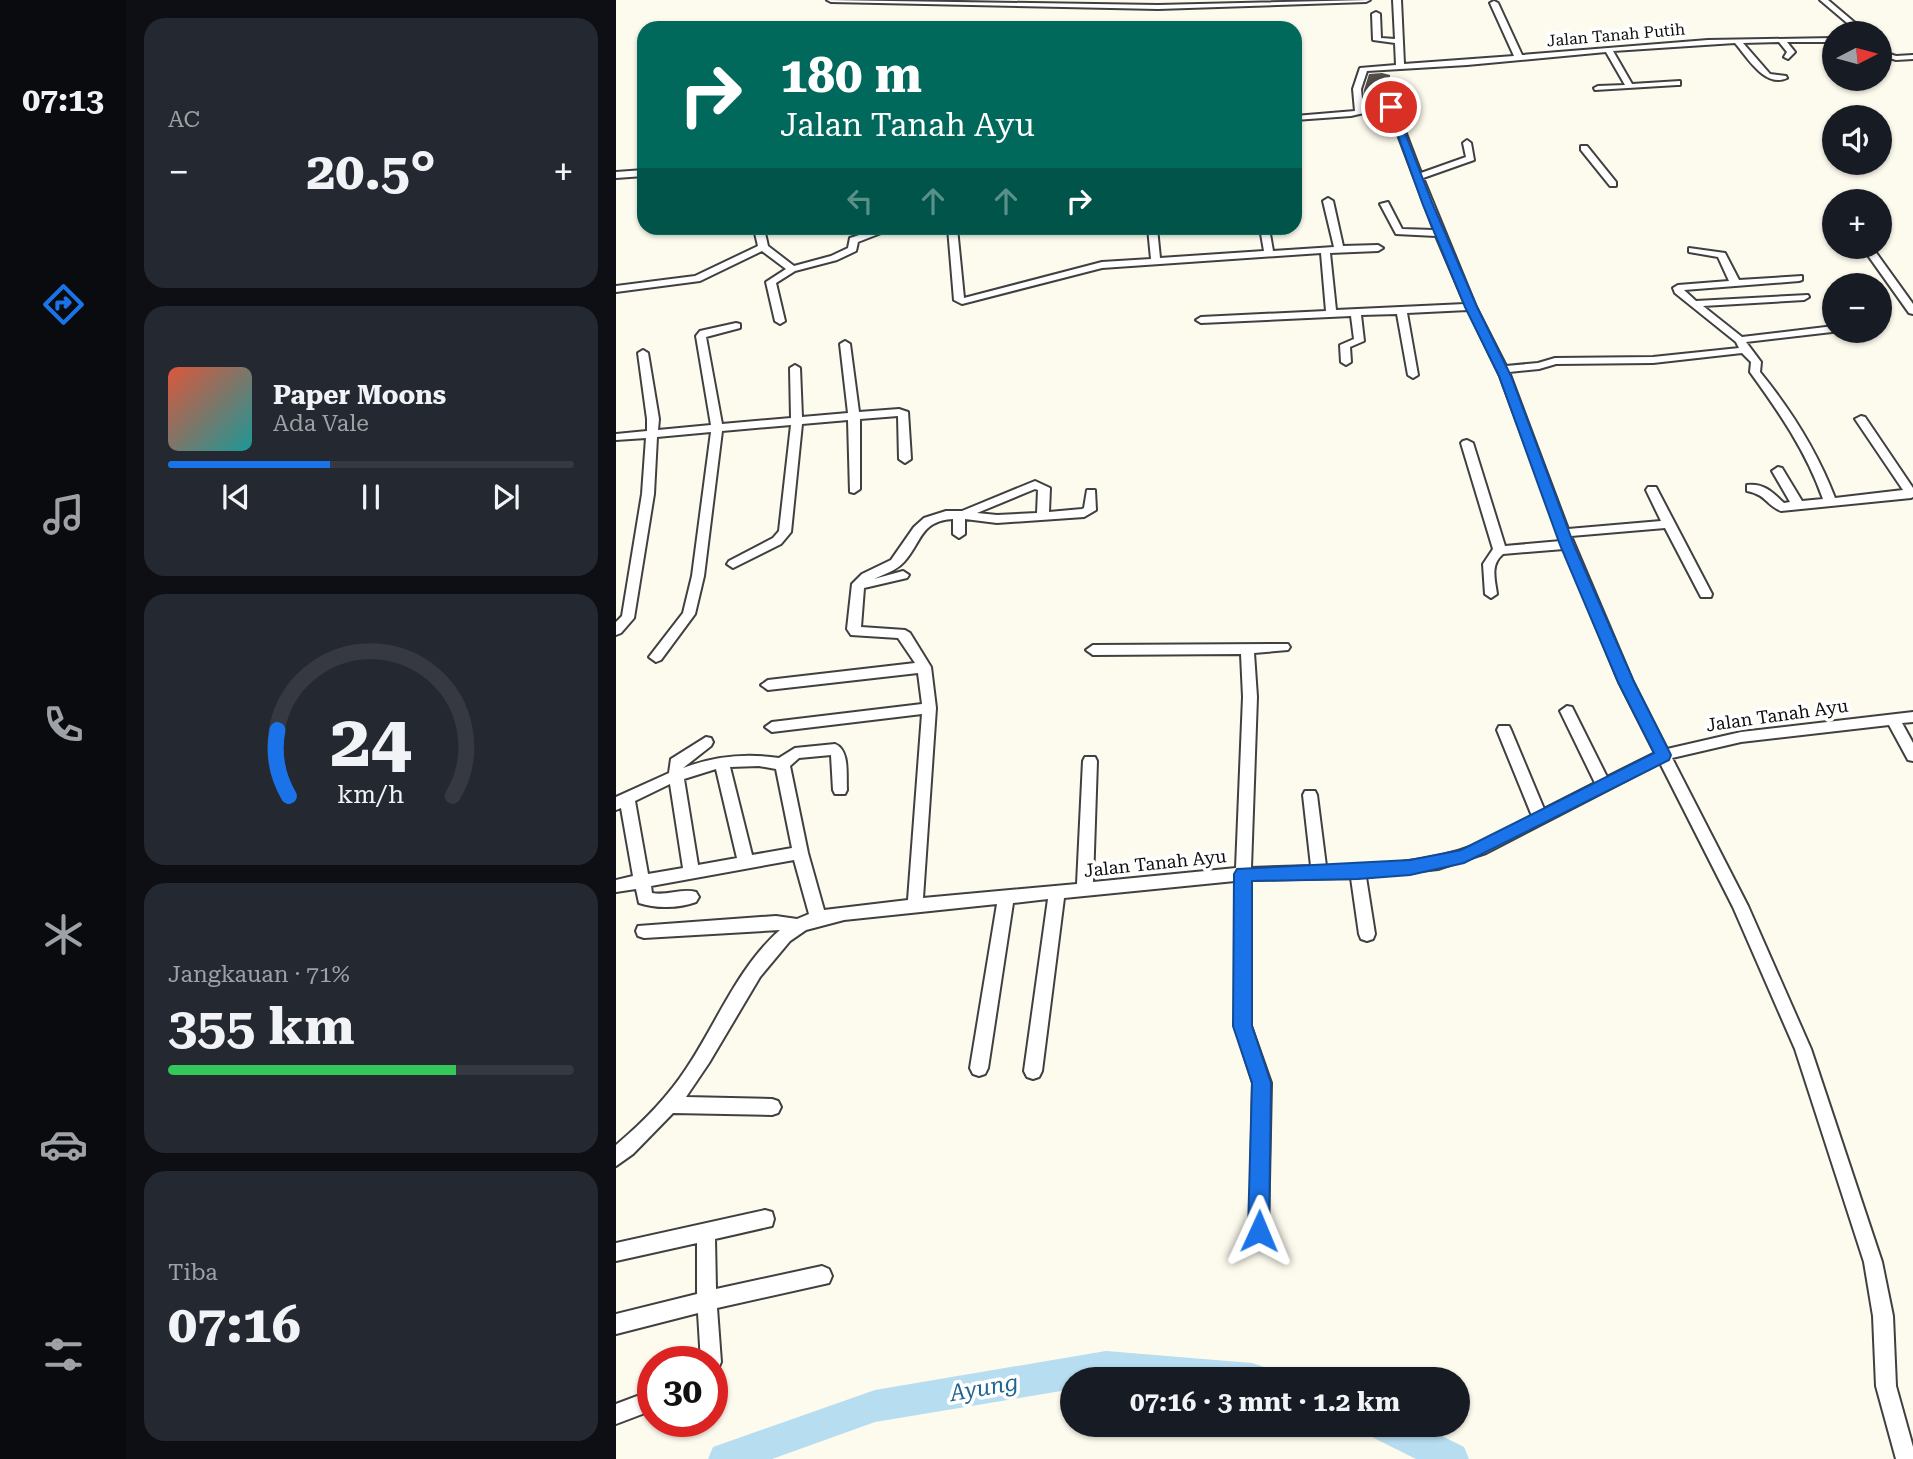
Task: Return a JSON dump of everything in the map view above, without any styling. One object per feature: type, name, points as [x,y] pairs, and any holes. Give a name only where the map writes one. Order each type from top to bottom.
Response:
[{"type":"street","points":[[831,0],[1158,7],[1366,0]]},
{"type":"street","points":[[1397,0],[1400,66]]},
{"type":"street","points":[[1824,0],[1849,21]]},
{"type":"street","points":[[1494,4],[1519,58]]},
{"type":"street","points":[[1376,14],[1377,40],[1398,41]]},
{"type":"street","points":[[1781,40],[1791,52],[1788,57]]},
{"type":"street","name":"Jalan Tanah Putih","points":[[1359,112],[1357,89],[1363,70],[1608,48],[1737,41],[1822,40]]},
{"type":"street","points":[[1737,41],[1768,76],[1783,78]]},
{"type":"street","points":[[1608,48],[1630,87]]},
{"type":"street","points":[[1892,57],[1913,58]]},
{"type":"street","points":[[1598,89],[1677,83]]},
{"type":"street","points":[[1302,117],[1359,112],[1388,106],[1392,102],[1392,84]]},
{"type":"street","points":[[1388,106],[1397,121],[1471,307],[1504,373],[1565,539],[1626,682],[1740,906],[1803,1048],[1873,1262],[1883,1316],[1886,1386],[1906,1459]]},
{"type":"street","points":[[1416,174],[1471,158],[1467,144]]},
{"type":"street","points":[[1584,148],[1613,184]]},
{"type":"street","points":[[616,175],[637,174]]},
{"type":"street","points":[[1328,201],[1339,249]]},
{"type":"street","points":[[1385,204],[1399,232],[1441,233]]},
{"type":"street","points":[[761,235],[766,249],[792,270]]},
{"type":"street","points":[[780,321],[771,282],[792,270],[839,257],[853,249],[853,240],[868,235]]},
{"type":"street","points":[[954,235],[959,300],[962,301],[1082,269],[1378,248]]},
{"type":"street","points":[[1153,235],[1156,262]]},
{"type":"street","points":[[1265,235],[1269,255]]},
{"type":"street","points":[[616,289],[697,279],[766,249]]},
{"type":"street","points":[[1325,250],[1331,314]]},
{"type":"street","points":[[1692,250],[1722,255],[1735,282]]},
{"type":"street","points":[[1875,259],[1913,312]]},
{"type":"street","points":[[1799,278],[1679,287],[1679,293],[1742,345],[1756,362],[1755,369],[1779,401],[1816,466],[1830,501]]},
{"type":"street","points":[[1693,304],[1804,297]]},
{"type":"street","points":[[1201,320],[1471,307]]},
{"type":"street","points":[[1401,310],[1413,375]]},
{"type":"street","points":[[1346,362],[1345,345],[1359,340],[1356,312]]},
{"type":"street","points":[[656,657],[689,614],[693,603],[717,428],[701,336],[736,326]]},
{"type":"street","points":[[1504,373],[1555,361],[1653,360],[1822,331]]},
{"type":"street","points":[[845,344],[854,416],[854,489]]},
{"type":"street","points":[[616,630],[628,618],[648,494],[652,434],[643,353]]},
{"type":"street","points":[[733,564],[777,541],[785,532],[797,421],[795,368]]},
{"type":"street","points":[[616,437],[902,412],[905,459]]},
{"type":"street","points":[[1751,488],[1766,492],[1779,506],[1912,494],[1861,419]]},
{"type":"street","points":[[1467,443],[1500,550]]},
{"type":"street","points":[[1778,471],[1798,505]]},
{"type":"street","points":[[963,514],[1035,485],[1044,488],[1042,516]]},
{"type":"street","points":[[1652,489],[1706,594]]},
{"type":"street","points":[[915,907],[929,708],[923,667],[900,632],[856,632],[854,629],[858,587],[862,579],[892,566],[900,559],[923,525],[942,516],[963,514],[992,519],[1088,512],[1091,493]]},
{"type":"street","points":[[959,534],[963,514]]},
{"type":"street","points":[[1491,594],[1487,571],[1489,560],[1500,550],[1669,524]]},
{"type":"street","points":[[858,587],[903,575]]},
{"type":"street","points":[[1093,650],[1283,647]]},
{"type":"street","points":[[1247,649],[1250,697],[1243,874],[1243,1026],[1262,1083],[1259,1231]]},
{"type":"street","points":[[768,685],[923,667]]},
{"type":"street","points":[[772,727],[929,708]]},
{"type":"street","points":[[1567,711],[1603,784]]},
{"type":"street","name":"Jalan Tanah Ayu","points":[[616,1157],[668,1105],[691,1076],[770,950],[798,926],[818,918],[1243,874],[1358,872],[1410,867],[1464,856],[1663,755],[1741,737],[1913,717]]},
{"type":"street","points":[[1893,719],[1913,756]]},
{"type":"street","points":[[1504,730],[1541,819]]},
{"type":"street","points":[[692,873],[676,774],[678,760],[706,742]]},
{"type":"street","points":[[691,897],[647,900],[640,882],[621,801],[676,774],[722,762],[751,760],[782,764],[795,753],[835,749],[838,753],[840,790]]},
{"type":"street","points":[[1085,889],[1090,761]]},
{"type":"street","points":[[722,762],[746,863]]},
{"type":"street","points":[[782,764],[800,853],[818,918]]},
{"type":"street","points":[[1310,794],[1319,872]]},
{"type":"street","points":[[616,886],[800,853]]},
{"type":"street","points":[[1358,872],[1367,934]]},
{"type":"street","points":[[1033,1071],[1057,892]]},
{"type":"street","points":[[979,1068],[1006,897]]},
{"type":"street","points":[[644,931],[776,923],[798,926]]},
{"type":"street","points":[[668,1105],[772,1107]]},
{"type":"street","points":[[616,1252],[765,1219]]},
{"type":"street","points":[[706,1231],[709,1346]]},
{"type":"street","points":[[616,1324],[822,1276]]},
{"type":"street","points":[[616,1414],[637,1406]]},
{"type":"building","points":[[1369,74],[1390,75],[1390,81],[1385,84],[1384,101],[1365,105],[1364,90]]},
{"type":"waterway","name":"Ayung","points":[[725,1459],[875,1406],[1060,1375]]},
{"type":"waterway","name":"Ayung","points":[[1408,1437],[1452,1459]]},
{"type":"route","points":[[1259,1231],[1262,1083],[1243,1026],[1243,874],[1358,872],[1438,863],[1464,856],[1512,834],[1603,784],[1663,755],[1626,682],[1567,545],[1505,376],[1471,307],[1391,107]]}]
